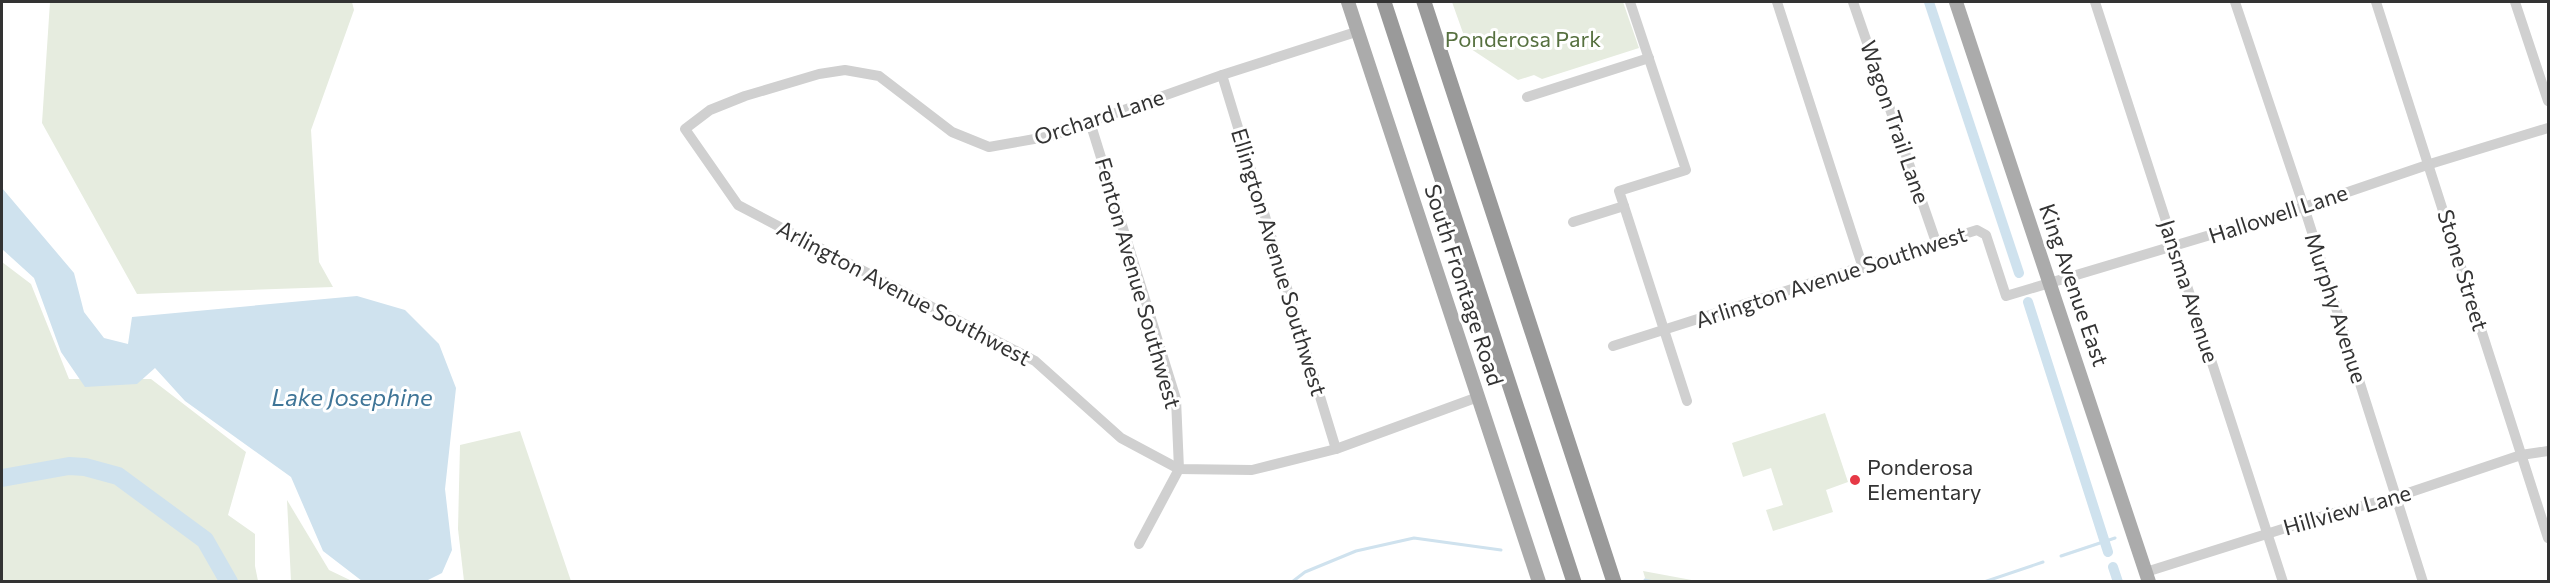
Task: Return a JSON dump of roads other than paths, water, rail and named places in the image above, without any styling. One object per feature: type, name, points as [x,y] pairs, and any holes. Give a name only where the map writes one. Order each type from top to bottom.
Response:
[{"type":"highway","points":[[1384,2],[1574,582]]},
{"type":"highway","points":[[1424,2],[1614,582]]},
{"type":"main road","name":"South Frontage Road","points":[[1348,2],[1539,582]]},
{"type":"main road","name":"King Avenue East","points":[[1956,2],[2148,577]]},
{"type":"street","points":[[1630,2],[1686,170],[1619,191],[1687,401]]},
{"type":"street","points":[[1777,2],[1863,268]]},
{"type":"street","name":"Wagon Trail Lane","points":[[1853,2],[1936,242]]},
{"type":"street","name":"Jansma Avenue","points":[[2095,2],[2283,582]]},
{"type":"street","name":"Murphy Avenue","points":[[2235,2],[2304,207],[2423,582]]},
{"type":"street","name":"Stone Street","points":[[2376,2],[2430,164],[2548,538]]},
{"type":"street","points":[[2515,2],[2548,101]]},
{"type":"street","name":"Orchard Lane","points":[[685,129],[710,110],[745,96],[819,74],[845,70],[879,76],[952,132],[989,147],[1051,136],[1222,75],[1359,31]]},
{"type":"street","points":[[1527,97],[1648,58]]},
{"type":"street","name":"Ellington Avenue Southwest","points":[[1222,75],[1336,449]]},
{"type":"street","name":"Fenton Avenue Southwest","points":[[1090,122],[1176,399],[1179,469]]},
{"type":"street","name":"Hallowell Lane","points":[[2006,296],[2304,207],[2430,164],[2548,128]]},
{"type":"street","name":"Arlington Avenue Southwest","points":[[685,129],[738,206],[1035,361],[1121,438],[1179,469],[1252,470],[1336,449],[1479,396]]},
{"type":"street","points":[[1574,222],[1624,206]]},
{"type":"street","name":"Arlington Avenue Southwest","points":[[1613,346],[1977,230],[1986,235],[2006,296]]},
{"type":"street","name":"Hillview Lane","points":[[2148,577],[2267,533],[2396,497],[2521,455],[2548,451]]},
{"type":"street","points":[[1139,544],[1179,469]]},
{"type":"water","name":"Lake Josephine","points":[[2,188],[74,273],[84,312],[104,338],[128,344],[132,317],[357,296],[405,310],[439,344],[456,388],[445,489],[452,550],[442,573],[426,581],[362,581],[323,551],[291,477],[185,401],[155,368],[137,384],[85,387],[61,352],[34,278],[2,249]]},
{"type":"waterway","points":[[1929,2],[2019,273]]},
{"type":"waterway","points":[[2028,302],[2108,552]]},
{"type":"waterway","points":[[2,478],[69,466],[85,467],[118,476],[205,540],[229,582]]},
{"type":"waterway","points":[[1292,582],[1305,572],[1356,551],[1414,538],[1501,550]]},
{"type":"waterway","points":[[2061,556],[2115,538]]},
{"type":"waterway","points":[[1984,582],[2043,562]]},
{"type":"waterway","points":[[2113,567],[2118,582]]},
{"type":"waterway","points":[[1645,580],[1653,582]]},
{"type":"place","name":"Ponderosa Elementary","points":[[1855,480]]},
{"type":"park label","name":"Ponderosa Park","points":[[1523,39]]}]
